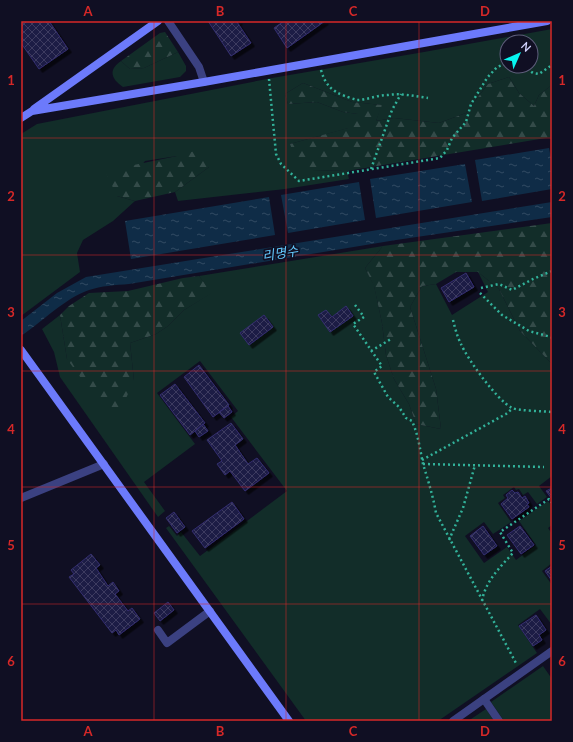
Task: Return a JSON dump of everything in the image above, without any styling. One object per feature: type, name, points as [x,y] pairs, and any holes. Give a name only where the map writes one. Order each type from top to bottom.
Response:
[{"type":"street","points":[[21,118],[158,21]]},
{"type":"street","points":[[168,21],[199,67],[204,82]]},
{"type":"street","points":[[32,111],[318,62],[520,23],[547,21]]},
{"type":"street","points":[[21,350],[289,721]]},
{"type":"street","points":[[21,498],[104,464]]},
{"type":"street","points":[[158,630],[167,643],[210,611]]},
{"type":"street","points":[[453,721],[552,651]]},
{"type":"street","points":[[484,699],[499,721]]},
{"type":"path","points":[[318,62],[324,81],[330,89],[340,95],[356,100],[402,94],[428,98]]},
{"type":"path","points":[[539,74],[552,65]]},
{"type":"path","points":[[267,71],[270,86],[276,154],[281,164],[299,181],[440,158],[447,150],[452,138],[466,122],[471,104],[487,78],[499,66]]},
{"type":"path","points":[[371,169],[392,110],[402,94]]},
{"type":"path","points":[[481,288],[499,284],[512,290],[552,271]]},
{"type":"path","points":[[480,293],[502,315],[528,331],[552,338]]},
{"type":"path","points":[[355,305],[364,317],[353,324],[382,366],[374,372],[388,397],[399,407],[406,418],[412,421],[416,429],[422,460],[436,513],[521,673]]},
{"type":"path","points":[[453,320],[460,343],[489,386],[513,408],[552,412]]},
{"type":"path","points":[[371,351],[391,339]]},
{"type":"path","points":[[422,460],[506,414],[513,408]]},
{"type":"path","points":[[423,464],[544,467]]},
{"type":"path","points":[[449,540],[463,508],[475,465]]},
{"type":"path","points":[[482,602],[483,594],[491,580],[498,569],[513,553],[500,532],[549,499],[552,503]]},
{"type":"green space","points":[[552,29],[552,85],[539,95],[534,106],[519,93],[509,77],[488,84],[466,113],[439,123],[394,118],[376,121],[381,105],[352,102],[303,83],[285,94],[288,104],[317,102],[343,112],[359,114],[349,128],[290,144],[313,170],[347,171],[349,179],[285,189],[178,201],[175,192],[209,167],[177,156],[145,161],[117,196],[135,201],[113,221],[83,240],[77,253],[80,272],[21,316],[21,134],[37,124],[272,78],[499,39],[499,74],[539,74],[539,34],[524,34]]},
{"type":"green space","points":[[165,32],[178,52],[144,68],[130,69],[121,61],[160,33]]},
{"type":"green space","points":[[178,52],[186,66],[186,71],[180,77],[123,87],[114,78],[114,68],[121,61],[130,69],[144,68]]},
{"type":"green space","points":[[509,77],[519,93],[534,106],[539,95],[552,85],[552,137],[347,171],[312,170],[297,163],[290,144],[348,128],[358,114],[343,112],[317,102],[288,104],[285,94],[303,83],[352,102],[382,105],[376,121],[394,118],[439,123],[466,113],[488,84]]},
{"type":"green space","points":[[205,148],[209,167],[175,192],[135,201],[117,196],[105,171],[177,156]]},
{"type":"green space","points":[[552,223],[552,364],[520,331],[499,289],[478,272],[456,272],[436,284],[422,286],[410,307],[436,389],[441,429],[416,424],[409,404],[394,379],[386,355],[382,323],[374,286],[365,268],[383,246]]},
{"type":"green space","points":[[383,246],[365,268],[374,285],[382,323],[386,355],[394,379],[409,404],[416,424],[441,429],[436,389],[410,307],[422,286],[436,284],[452,315],[488,292],[478,272],[499,289],[520,331],[552,364],[552,476],[539,486],[547,497],[537,504],[528,492],[523,495],[519,489],[516,490],[514,487],[503,495],[505,498],[498,503],[511,522],[493,534],[484,522],[465,536],[484,563],[507,547],[516,560],[536,545],[519,521],[548,501],[552,506],[552,525],[548,528],[552,534],[552,563],[542,571],[552,585],[552,625],[540,609],[518,625],[537,653],[438,721],[306,721],[166,528],[169,526],[177,536],[181,532],[200,556],[287,491],[231,417],[238,411],[200,361],[157,393],[195,444],[144,482],[165,511],[158,517],[60,377],[54,352],[42,329],[60,315],[67,359],[134,381],[130,343],[156,334],[168,326],[184,310],[211,293],[199,276]]},
{"type":"green space","points":[[199,276],[212,293],[184,310],[168,326],[156,334],[130,343],[134,381],[120,411],[100,404],[67,359],[60,315],[69,306],[89,293],[128,291],[183,278]]},
{"type":"green space","points":[[543,666],[552,679],[552,721],[504,721],[491,702]]},
{"type":"green space","points":[[486,709],[494,721],[468,721]]},
{"type":"water","points":[[549,148],[552,163],[552,189],[482,201],[475,160]]},
{"type":"water","points":[[465,164],[472,202],[376,218],[370,179]]},
{"type":"water","points":[[359,182],[365,220],[288,233],[281,195]]},
{"type":"water","points":[[269,197],[275,235],[131,259],[125,221]]},
{"type":"water","name":"리명수","points":[[552,202],[552,217],[396,240],[89,290],[71,299],[21,336],[21,321],[57,293],[86,277]]},
{"type":"building","points":[[21,21],[49,21],[68,49],[39,69],[21,43]]},
{"type":"building","points":[[208,21],[239,21],[237,22],[251,43],[231,56]]},
{"type":"building","points":[[284,21],[325,21],[287,48],[274,28]]},
{"type":"building","points":[[466,273],[474,287],[449,302],[441,288]]},
{"type":"building","points":[[346,306],[353,316],[330,332],[318,315],[326,310],[332,317]]},
{"type":"building","points":[[264,315],[273,327],[249,345],[240,333]]},
{"type":"building","points":[[199,365],[229,405],[213,417],[184,377]]},
{"type":"building","points":[[175,384],[205,423],[190,435],[160,395]]},
{"type":"building","points":[[228,406],[232,412],[224,418],[219,412]]},
{"type":"building","points":[[231,423],[243,439],[235,445],[248,464],[257,458],[269,473],[245,491],[230,471],[225,475],[217,464],[222,461],[207,440]]},
{"type":"building","points":[[203,424],[208,431],[199,437],[195,431]]},
{"type":"building","points":[[552,488],[552,499],[546,491]]},
{"type":"building","points":[[512,490],[515,493],[518,492],[522,498],[525,496],[529,503],[527,504],[529,507],[512,519],[501,504],[508,498],[506,495]]},
{"type":"building","points":[[232,502],[244,519],[205,548],[192,531]]},
{"type":"building","points":[[174,512],[185,527],[177,533],[166,518]]},
{"type":"building","points":[[483,526],[497,546],[484,555],[470,536]]},
{"type":"building","points":[[520,526],[534,545],[521,554],[507,535]]},
{"type":"building","points":[[91,554],[100,565],[96,568],[108,586],[113,582],[119,591],[115,594],[128,611],[132,608],[140,619],[119,635],[116,630],[112,633],[69,577],[74,574],[71,570]]},
{"type":"building","points":[[552,566],[552,581],[545,571]]},
{"type":"building","points":[[168,602],[174,610],[160,621],[154,613]]},
{"type":"building","points":[[536,615],[546,630],[539,635],[542,640],[533,646],[519,626]]}]
